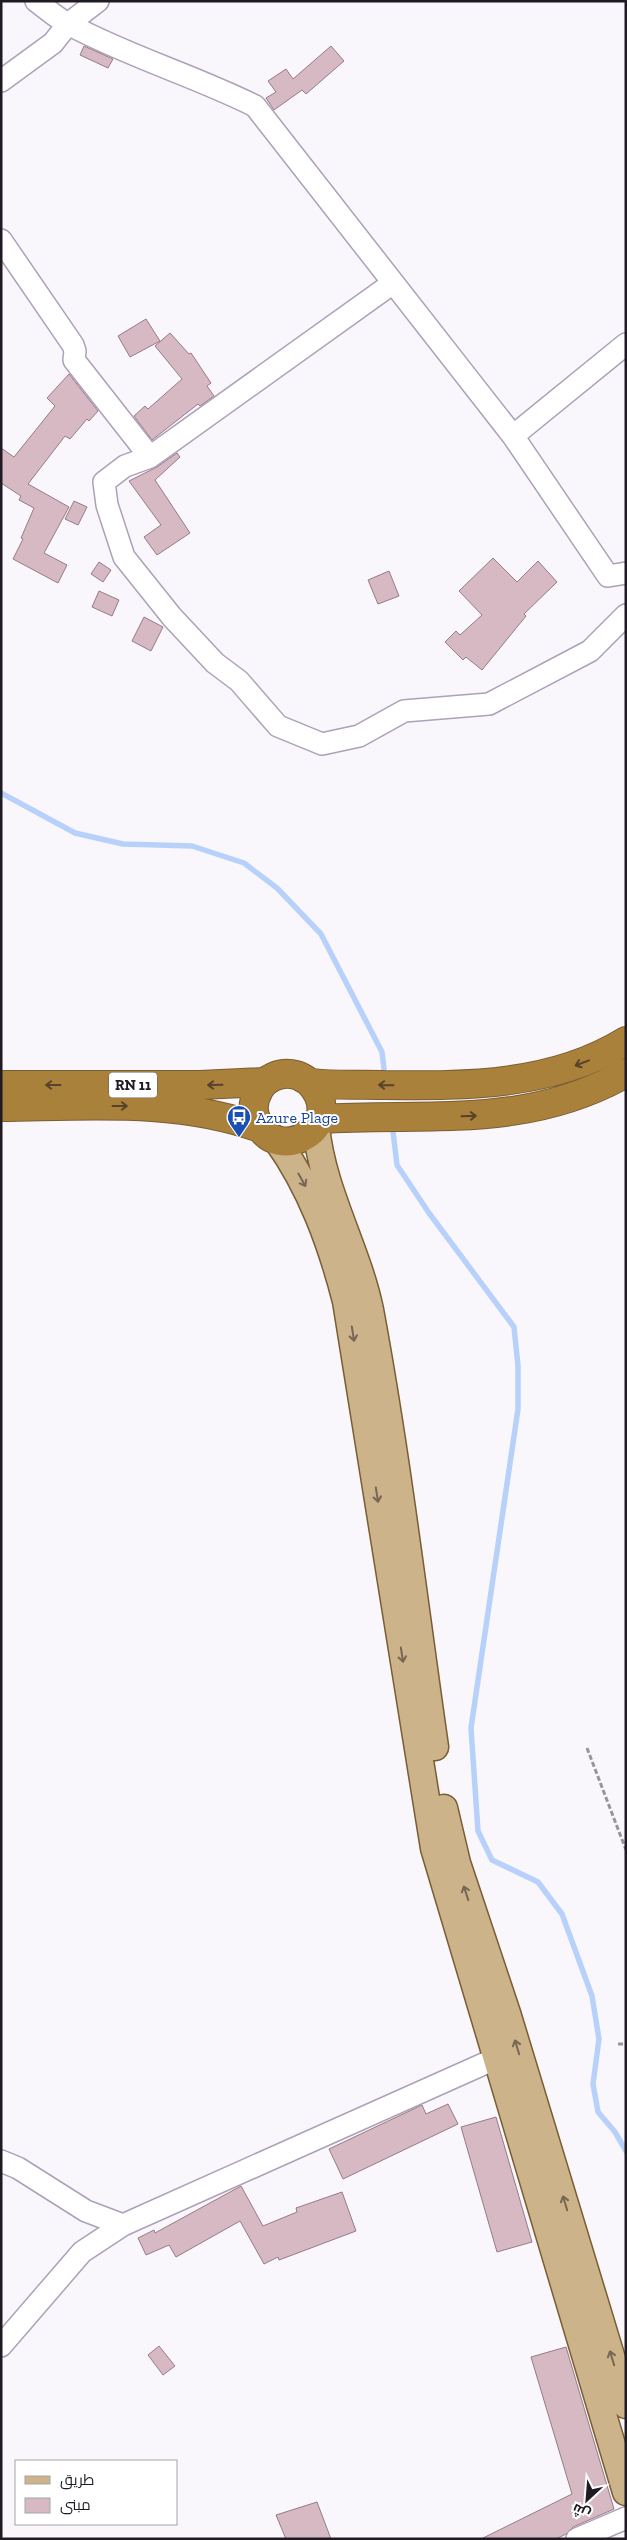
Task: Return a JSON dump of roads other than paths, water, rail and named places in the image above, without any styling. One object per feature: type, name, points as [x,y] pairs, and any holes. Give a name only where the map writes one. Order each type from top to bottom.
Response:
[{"type":"highway","points":[[310,1083],[425,1085],[514,1081],[540,1076],[592,1059],[626,1041]]},
{"type":"highway","points":[[327,1121],[316,1089],[296,1075],[287,1074],[264,1082],[254,1100],[254,1110],[268,1134],[289,1142],[302,1139],[327,1121],[494,1115],[527,1109],[583,1093],[626,1073]]},
{"type":"highway","name":"RN 11","points":[[1,1085],[200,1085],[264,1082]]},
{"type":"highway","name":"RN 11","points":[[1,1107],[167,1107],[214,1114],[268,1134]]},
{"type":"main road","points":[[327,1121],[324,1173],[354,1252],[369,1309],[401,1503],[442,1794],[457,1864],[507,2013],[626,2405]]},
{"type":"main road","points":[[268,1134],[295,1167],[312,1200],[339,1272],[346,1301],[434,1848],[626,2492]]},
{"type":"street","points":[[36,1],[68,24],[106,43],[223,90],[255,106],[513,436],[608,576],[626,573]]},
{"type":"street","points":[[1,81],[53,43],[68,24],[98,1]]},
{"type":"street","points":[[1,240],[73,344],[75,351],[74,360],[150,458]]},
{"type":"street","points":[[393,283],[150,458],[125,466],[104,482],[107,505],[124,557],[172,617],[216,663],[239,681],[278,726],[322,744],[359,736],[404,711],[489,704],[590,651],[626,615]]},
{"type":"street","points":[[513,436],[626,344]]},
{"type":"street","points":[[1,2346],[82,2252],[123,2225],[497,2058]]},
{"type":"street","points":[[1,2161],[18,2168],[86,2211],[123,2225]]},
{"type":"street","points":[[577,2539],[626,2518]]},
{"type":"waterway","points":[[1,793],[75,833],[123,844],[192,846],[244,863],[277,888],[321,934],[382,1052],[385,1077]]},
{"type":"waterway","points":[[392,1123],[397,1165],[429,1213],[514,1327],[518,1366],[518,1409],[471,1728],[478,1831],[492,1860],[538,1882],[562,1914],[592,1996],[599,2039],[593,2084],[598,2112],[615,2132],[626,2151]]},
{"type":"place","name":"Azure Plage","points":[[239,1138]]}]
